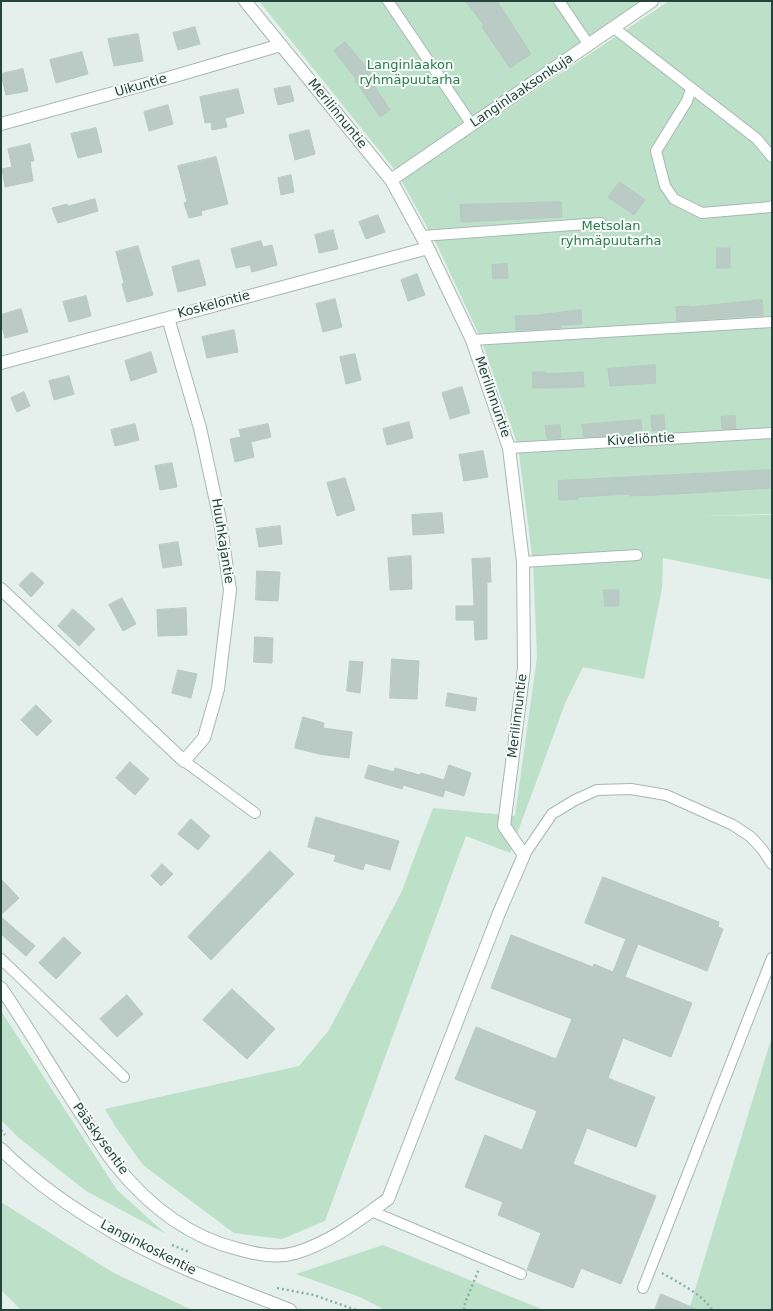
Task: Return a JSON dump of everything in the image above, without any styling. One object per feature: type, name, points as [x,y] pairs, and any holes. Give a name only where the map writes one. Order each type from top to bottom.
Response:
[{"type":"street","name":"Merilinnuntie","points":[[245,1],[391,180],[422,236],[472,340],[509,448],[523,562],[524,668],[504,826],[524,855]]},
{"type":"street","name":"Langinlaaksonkuja","points":[[391,180],[614,28],[648,2]]},
{"type":"street","name":"Uikuntie","points":[[1,124],[281,45]]},
{"type":"street","name":"Koskelontie","points":[[1,363],[428,248]]},
{"type":"street","name":"Huuhkajantie","points":[[168,318],[200,428],[220,520],[230,590],[218,689],[204,738],[184,761]]},
{"type":"street","points":[[1,589],[184,761]]},
{"type":"street","name":"Pääskysentie","points":[[1,988],[62,1086],[114,1163],[147,1199],[184,1228],[224,1246],[260,1255],[293,1254],[324,1243],[352,1226],[388,1198],[499,913],[524,855]]},
{"type":"street","name":"Langinkoskentie","points":[[1,1149],[11,1159],[49,1189],[94,1221],[137,1245],[192,1272],[290,1310]]},
{"type":"lane","points":[[388,1],[472,125]]},
{"type":"lane","points":[[559,1],[589,45]]},
{"type":"lane","points":[[614,28],[757,140],[772,157]]},
{"type":"lane","points":[[691,89],[687,101],[656,151],[665,186],[674,199],[702,213],[772,206]]},
{"type":"lane","points":[[422,236],[601,223]]},
{"type":"lane","points":[[472,340],[772,322]]},
{"type":"lane","name":"Kiveliöntie","points":[[509,448],[772,433]]},
{"type":"lane","points":[[523,562],[638,555]]},
{"type":"lane","points":[[184,761],[255,813]]},
{"type":"lane","points":[[524,855],[552,814],[575,800],[597,790],[631,789],[666,795],[733,825],[751,837],[762,848],[772,864]]},
{"type":"lane","points":[[643,1288],[772,958]]},
{"type":"lane","points":[[1,959],[124,1077]]},
{"type":"lane","points":[[371,1211],[521,1274]]},
{"type":"path","points":[[464,1310],[465,1303],[483,1258]]},
{"type":"path","points":[[652,1267],[694,1293],[712,1310]]},
{"type":"green space","name":"Langinlaakon ryhmäpuutarha","points":[[259,1],[642,1],[586,41],[395,170]]},
{"type":"green space","name":"Metsolan ryhmäpuutarha","points":[[669,1],[772,1],[772,514],[702,516],[772,515],[772,580],[663,558],[662,588],[644,679],[583,667],[566,701],[510,853],[466,836],[325,1221],[282,1239],[234,1233],[143,1165],[115,1126],[105,1109],[299,1066],[329,1030],[401,893],[433,808],[515,816],[537,657],[533,563],[518,446],[481,339],[437,245],[401,180]]},
{"type":"green space","points":[[1,1011],[117,1190],[166,1234],[86,1191],[19,1138],[1,1120]]},
{"type":"green space","points":[[772,1036],[772,1310],[689,1310],[694,1293]]},
{"type":"green space","points":[[1,1202],[112,1272],[192,1310],[21,1310],[1,1290]]},
{"type":"green space","points":[[383,1245],[544,1310],[385,1310],[360,1297],[296,1274]]},
{"type":"building","points":[[466,1],[497,1],[531,54],[510,68],[482,27],[484,26]]},
{"type":"building","points":[[195,27],[200,44],[178,50],[173,33]]},
{"type":"building","points":[[138,34],[143,61],[114,66],[108,39]]},
{"type":"building","points":[[345,42],[371,73],[368,76],[390,110],[380,117],[355,80],[356,79],[334,51]]},
{"type":"building","points":[[82,52],[88,74],[56,83],[50,60]]},
{"type":"building","points":[[23,69],[28,91],[6,95],[1,74]]},
{"type":"building","points":[[290,86],[294,101],[278,105],[274,89]]},
{"type":"building","points":[[238,89],[244,113],[225,118],[227,127],[212,130],[211,122],[205,123],[200,97]]},
{"type":"building","points":[[168,105],[173,124],[149,131],[144,112]]},
{"type":"building","points":[[96,128],[102,152],[78,158],[71,134]]},
{"type":"building","points":[[309,130],[315,154],[295,160],[289,135]]},
{"type":"building","points":[[30,144],[34,161],[30,161],[33,181],[5,187],[2,169],[12,167],[8,149]]},
{"type":"building","points":[[216,157],[228,204],[201,211],[202,215],[189,218],[184,203],[187,202],[178,166]]},
{"type":"building","points":[[291,175],[294,192],[281,195],[278,178]]},
{"type":"building","points":[[620,182],[645,200],[634,215],[608,197]]},
{"type":"building","points":[[95,199],[98,211],[58,223],[52,208],[67,204],[68,206]]},
{"type":"building","points":[[561,202],[562,217],[461,222],[460,205]]},
{"type":"building","points":[[378,215],[385,232],[366,239],[359,222]]},
{"type":"building","points":[[333,230],[338,249],[319,253],[315,235]]},
{"type":"building","points":[[261,241],[263,247],[272,245],[277,265],[252,272],[250,265],[236,268],[231,249]]},
{"type":"building","points":[[138,246],[153,295],[127,302],[116,252]]},
{"type":"building","points":[[717,248],[730,248],[730,268],[717,268]]},
{"type":"building","points":[[199,260],[206,285],[178,292],[172,267]]},
{"type":"building","points":[[507,264],[508,278],[493,279],[492,265]]},
{"type":"building","points":[[417,274],[425,295],[408,301],[401,280]]},
{"type":"building","points":[[86,296],[91,316],[69,322],[63,302]]},
{"type":"building","points":[[335,299],[342,327],[323,332],[316,304]]},
{"type":"building","points":[[762,300],[763,315],[677,321],[676,307]]},
{"type":"building","points":[[21,309],[28,332],[5,338],[1,323],[1,315]]},
{"type":"building","points":[[581,310],[582,324],[560,325],[561,328],[516,330],[515,316]]},
{"type":"building","points":[[234,330],[238,352],[207,358],[202,337]]},
{"type":"building","points":[[151,352],[157,372],[131,381],[125,361]]},
{"type":"building","points":[[355,354],[361,380],[346,384],[340,357]]},
{"type":"building","points":[[655,365],[656,383],[610,386],[608,369]]},
{"type":"building","points":[[533,372],[546,372],[546,374],[583,372],[584,387],[533,388]]},
{"type":"building","points":[[69,376],[74,394],[54,400],[49,381]]},
{"type":"building","points":[[462,387],[470,413],[450,419],[442,393]]},
{"type":"building","points":[[24,392],[30,406],[17,412],[11,398]]},
{"type":"building","points":[[664,415],[665,430],[652,431],[651,416]]},
{"type":"building","points":[[735,416],[736,429],[722,429],[721,417]]},
{"type":"building","points":[[641,420],[642,430],[630,432],[630,435],[584,437],[582,425]]},
{"type":"building","points":[[409,422],[413,438],[387,445],[383,429]]},
{"type":"building","points":[[135,424],[139,440],[115,446],[111,430]]},
{"type":"building","points":[[268,424],[271,437],[251,442],[254,457],[235,462],[230,439],[241,437],[239,430]]},
{"type":"building","points":[[560,425],[561,438],[547,439],[545,426]]},
{"type":"building","points":[[483,451],[488,477],[464,481],[459,455]]},
{"type":"building","points":[[172,463],[177,487],[160,490],[155,466]]},
{"type":"building","points":[[772,470],[772,488],[659,495],[630,496],[630,494],[578,497],[578,499],[559,500],[558,481]]},
{"type":"building","points":[[345,478],[355,510],[337,516],[327,483]]},
{"type":"building","points":[[442,513],[444,533],[413,535],[412,515]]},
{"type":"building","points":[[280,526],[282,544],[259,547],[256,529]]},
{"type":"building","points":[[178,542],[182,565],[163,568],[159,545]]},
{"type":"building","points":[[411,556],[412,589],[390,590],[388,558]]},
{"type":"building","points":[[490,558],[491,582],[487,582],[487,639],[475,640],[474,620],[456,620],[456,606],[474,606],[472,559]]},
{"type":"building","points":[[257,571],[280,572],[278,601],[256,600]]},
{"type":"building","points":[[32,572],[44,583],[31,597],[19,585]]},
{"type":"building","points":[[604,590],[619,590],[619,606],[605,606]]},
{"type":"building","points":[[122,598],[136,624],[123,631],[109,605]]},
{"type":"building","points":[[186,608],[187,635],[158,636],[157,610]]},
{"type":"building","points":[[73,609],[95,629],[79,646],[58,626]]},
{"type":"building","points":[[255,637],[273,638],[272,663],[254,662]]},
{"type":"building","points":[[392,659],[419,661],[417,699],[390,698]]},
{"type":"building","points":[[350,661],[363,662],[360,693],[347,691]]},
{"type":"building","points":[[178,670],[197,674],[191,698],[172,693]]},
{"type":"building","points":[[448,693],[477,698],[475,711],[446,706]]},
{"type":"building","points":[[36,705],[52,721],[37,736],[21,720]]},
{"type":"building","points":[[303,717],[324,723],[323,728],[352,732],[349,758],[319,754],[295,748]]},
{"type":"building","points":[[130,762],[149,779],[135,795],[116,778]]},
{"type":"building","points":[[369,765],[394,772],[395,768],[420,775],[421,773],[444,780],[449,765],[471,773],[464,796],[445,790],[443,797],[403,785],[402,789],[365,778]]},
{"type":"building","points":[[316,817],[399,841],[390,870],[365,863],[363,870],[334,861],[336,855],[308,847]]},
{"type":"building","points":[[191,819],[210,836],[198,850],[178,834]]},
{"type":"building","points":[[270,851],[294,874],[211,960],[188,937]]},
{"type":"building","points":[[162,864],[173,874],[161,886],[151,876]]},
{"type":"building","points":[[603,877],[719,922],[718,927],[723,929],[707,971],[638,944],[625,977],[692,1003],[671,1057],[623,1038],[608,1078],[655,1097],[636,1147],[587,1128],[573,1164],[656,1196],[621,1284],[581,1268],[573,1288],[527,1270],[541,1233],[498,1215],[503,1202],[465,1187],[485,1135],[522,1150],[537,1111],[455,1079],[476,1027],[556,1059],[572,1019],[491,988],[511,935],[593,967],[594,964],[613,972],[626,939],[585,923]]},
{"type":"building","points":[[1,879],[19,898],[1,915]]},
{"type":"building","points":[[1,917],[35,946],[26,956],[1,934]]},
{"type":"building","points":[[64,937],[81,953],[56,979],[39,963]]},
{"type":"building","points":[[232,989],[275,1029],[247,1059],[203,1020]]},
{"type":"building","points":[[127,995],[143,1014],[117,1037],[100,1019]]},
{"type":"building","points":[[661,1294],[675,1300],[698,1310],[655,1310]]}]
